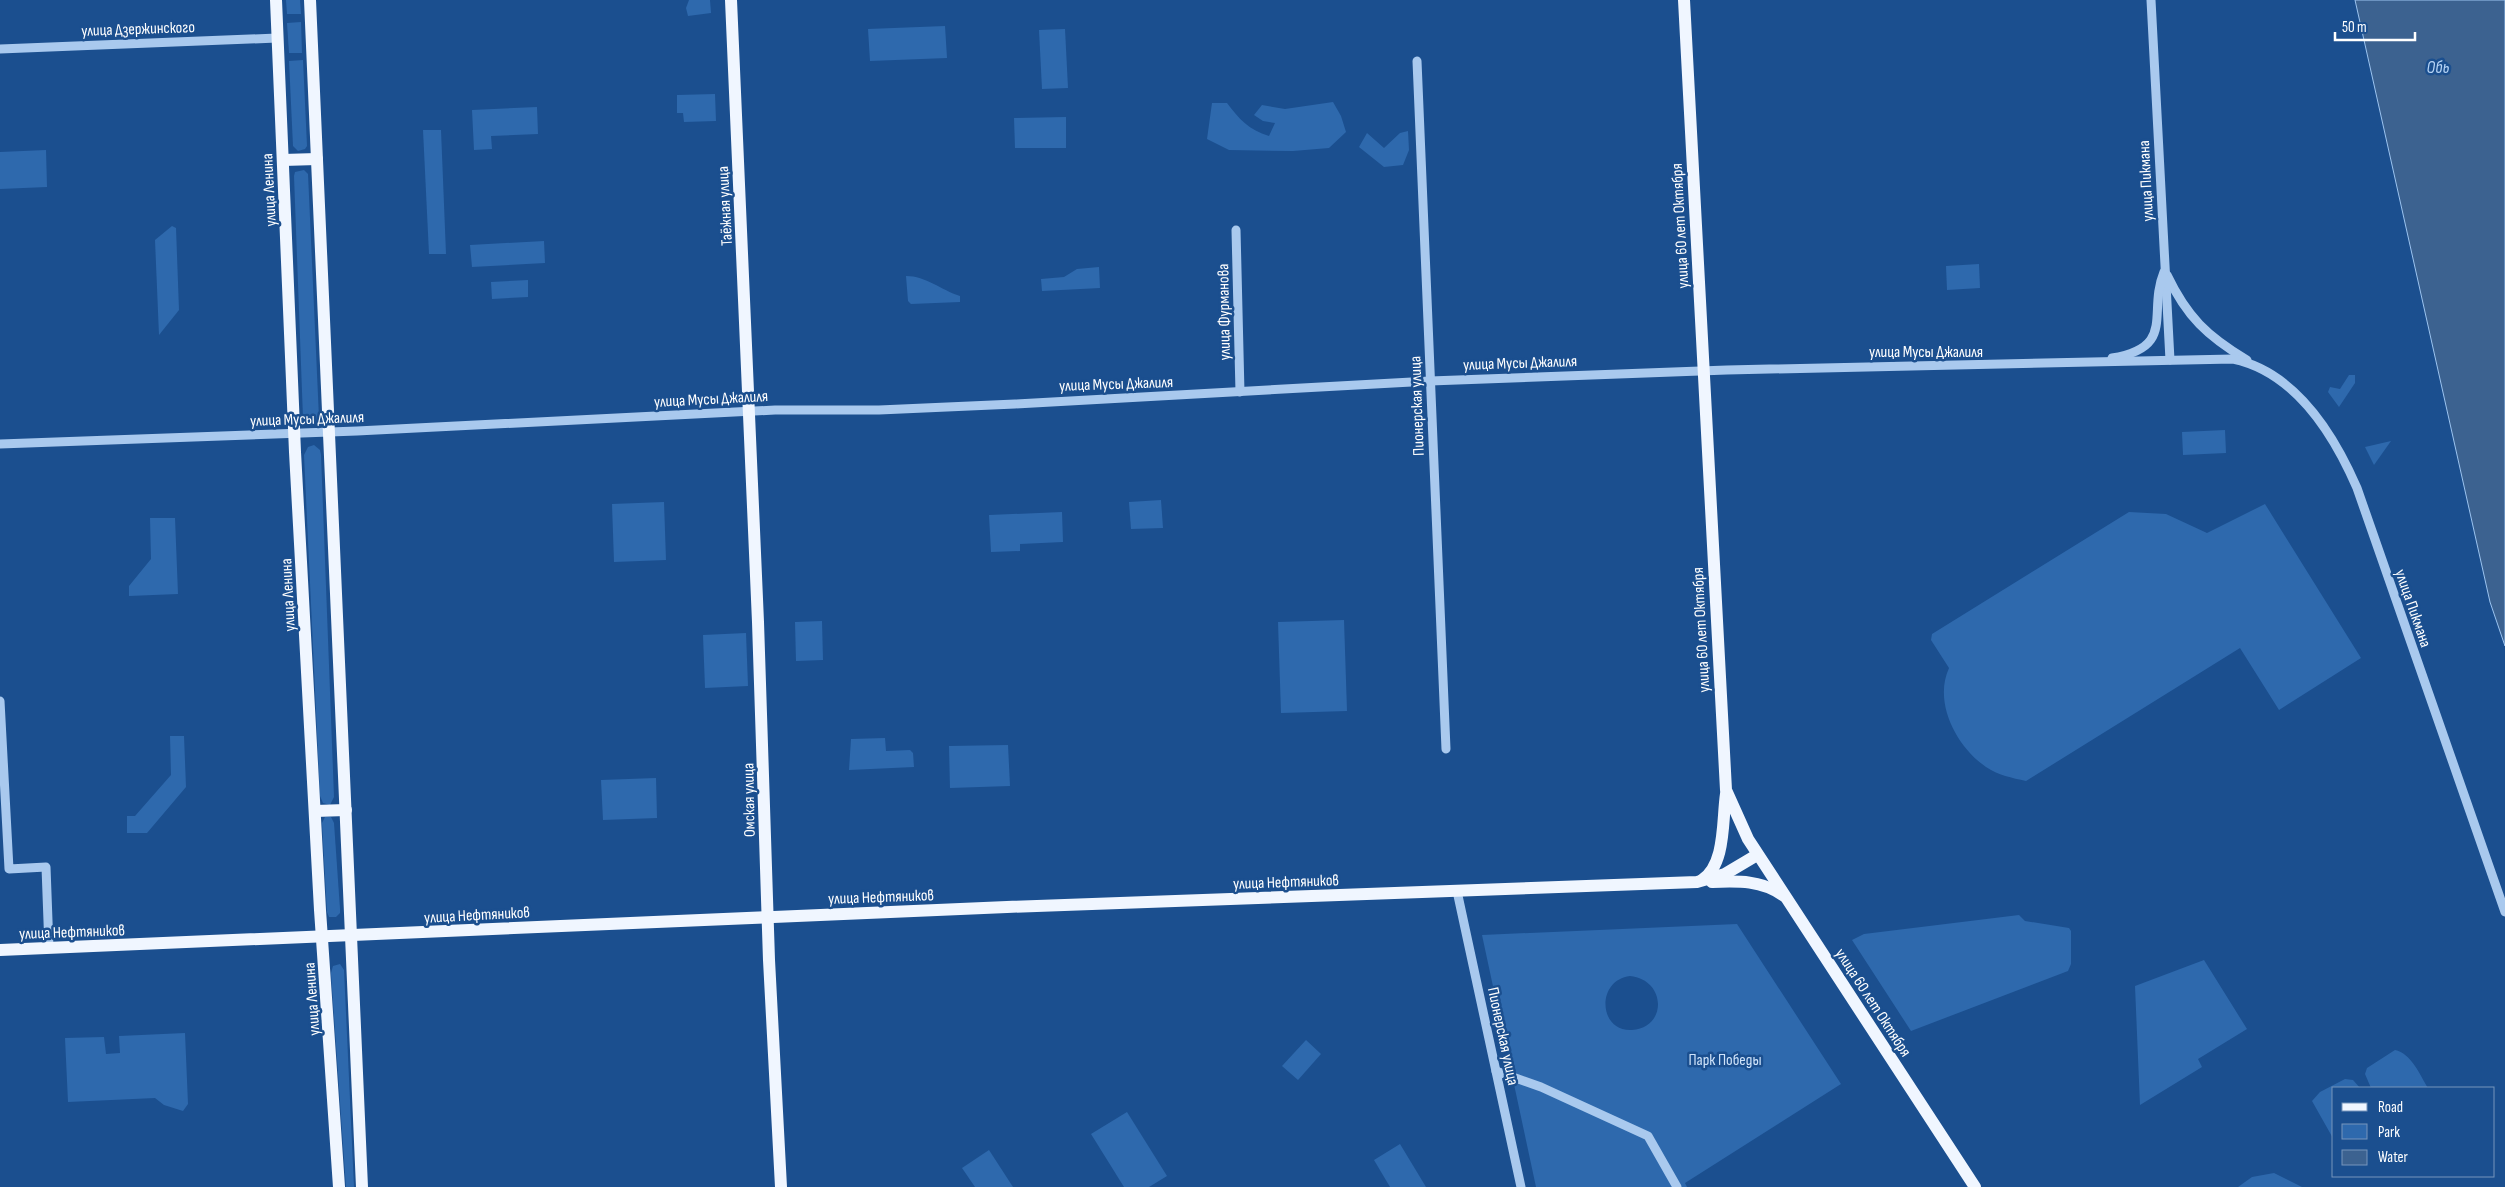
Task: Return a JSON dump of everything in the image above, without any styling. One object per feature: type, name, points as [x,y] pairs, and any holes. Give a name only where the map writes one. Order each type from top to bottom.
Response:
[{"type":"main road","name":"улица Ленина","points":[[276,0],[294,434],[322,937],[339,1187]]},
{"type":"main road","points":[[310,0],[362,1187]]},
{"type":"main road","name":"Таёжная улица","points":[[731,0],[749,411]]},
{"type":"main road","name":"улица 60 лет Октября","points":[[1684,0],[1726,790],[1740,825],[1758,855],[1790,901],[1975,1187]]},
{"type":"main road","points":[[283,160],[316,159]]},
{"type":"main road","name":"Омская улица","points":[[749,411],[761,688],[768,917],[781,1187]]},
{"type":"main road","points":[[1697,882],[1715,867],[1720,856],[1726,790]]},
{"type":"main road","points":[[315,811],[346,810]]},
{"type":"main road","name":"улица Нефтяников","points":[[0,950],[768,917],[1697,882],[1725,874],[1758,855]]},
{"type":"main road","points":[[1697,882],[1751,882],[1772,889],[1790,901]]},
{"type":"street","name":"улица Пикмана","points":[[2151,0],[2170,360]]},
{"type":"street","name":"улица Дзержинского","points":[[0,49],[277,38]]},
{"type":"street","name":"Пионерская улица","points":[[1417,61],[1446,749]]},
{"type":"street","name":"улица Фурманова","points":[[1236,230],[1240,392]]},
{"type":"street","points":[[2092,363],[2128,354],[2142,348],[2152,339],[2158,325],[2158,288],[2165,270]]},
{"type":"street","points":[[2165,270],[2180,301],[2199,326],[2220,343],[2257,366]]},
{"type":"street","name":"улица Мусы Джалиля","points":[[0,444],[294,434],[749,411],[880,410],[1430,381],[1703,370],[2234,359]]},
{"type":"street","name":"улица Пикмана","points":[[2234,359],[2257,366],[2284,384],[2300,399],[2330,436],[2349,470],[2505,912]]},
{"type":"street","points":[[0,701],[8,869],[46,867],[49,948]]},
{"type":"street","name":"Пионерская улица","points":[[1457,891],[1521,1187]]},
{"type":"street","points":[[1496,1071],[1541,1087],[1648,1136],[1677,1187]]},
{"type":"green space","points":[[286,0],[300,0],[301,14],[287,14]]},
{"type":"green space","points":[[689,0],[710,0],[711,13],[688,16],[686,8]]},
{"type":"green space","points":[[301,22],[302,53],[289,53],[287,23]]},
{"type":"green space","points":[[945,26],[947,58],[870,61],[868,29]]},
{"type":"green space","points":[[1065,29],[1068,88],[1042,89],[1039,30]]},
{"type":"green space","points":[[303,60],[307,146],[305,149],[298,151],[293,146],[289,61]]},
{"type":"green space","points":[[715,94],[716,121],[684,122],[683,113],[677,113],[677,95]]},
{"type":"green space","points":[[1333,102],[1341,116],[1346,132],[1329,148],[1293,151],[1229,150],[1207,139],[1212,103],[1227,103],[1245,123],[1256,131],[1269,136],[1275,123],[1263,121],[1254,115],[1262,105],[1285,109]]},
{"type":"green space","points":[[537,107],[538,134],[491,136],[492,149],[474,150],[472,110]]},
{"type":"green space","points":[[1066,117],[1066,148],[1015,148],[1014,118]]},
{"type":"green space","points":[[423,130],[441,130],[446,254],[429,254]]},
{"type":"green space","points":[[1408,131],[1409,150],[1403,165],[1384,167],[1359,147],[1367,133],[1384,148],[1400,133]]},
{"type":"green space","points":[[46,150],[47,187],[0,189],[0,152]]},
{"type":"green space","points":[[304,170],[308,174],[319,418],[318,422],[312,425],[305,422],[303,418],[294,176],[295,172]]},
{"type":"green space","points":[[720,183],[725,183],[728,239],[722,239]]},
{"type":"green space","points":[[172,226],[176,228],[179,310],[159,335],[155,240]]},
{"type":"green space","points":[[544,241],[545,263],[472,267],[470,245]]},
{"type":"green space","points":[[1979,264],[1980,288],[1947,290],[1946,266]]},
{"type":"green space","points":[[1099,267],[1100,288],[1042,291],[1041,279],[1064,277],[1077,269]]},
{"type":"green space","points":[[906,276],[920,278],[960,296],[960,302],[911,304],[908,301]]},
{"type":"green space","points":[[528,280],[528,297],[492,299],[491,282]]},
{"type":"green space","points":[[2349,375],[2355,375],[2355,383],[2339,407],[2328,392],[2330,387],[2340,389]]},
{"type":"green space","points":[[2225,430],[2226,453],[2183,455],[2182,432]]},
{"type":"green space","points":[[2391,441],[2374,465],[2365,447]]},
{"type":"green space","points":[[314,445],[320,450],[321,455],[334,797],[330,805],[323,803],[320,796],[304,455],[308,447]]},
{"type":"green space","points":[[1161,500],[1163,528],[1131,529],[1129,502]]},
{"type":"green space","points":[[664,502],[666,560],[614,562],[612,504]]},
{"type":"green space","points":[[2265,504],[2361,658],[2279,710],[2240,648],[2026,781],[2005,776],[1991,770],[1975,758],[1966,748],[1957,736],[1946,709],[1945,681],[1949,668],[1931,640],[1932,634],[2129,512],[2166,514],[2207,533]]},
{"type":"green space","points":[[1062,512],[1063,542],[1020,544],[1020,551],[991,552],[989,515]]},
{"type":"green space","points":[[150,518],[175,518],[178,594],[129,596],[129,586],[151,559]]},
{"type":"green space","points":[[1344,620],[1347,711],[1281,713],[1278,622]]},
{"type":"green space","points":[[822,621],[823,660],[796,661],[795,622]]},
{"type":"green space","points":[[746,633],[748,686],[705,688],[703,635]]},
{"type":"green space","points":[[170,736],[184,736],[186,787],[147,833],[127,833],[127,816],[135,816],[171,775]]},
{"type":"green space","points":[[885,738],[886,751],[910,750],[913,753],[914,767],[849,770],[851,739]]},
{"type":"green space","points":[[1008,745],[1010,786],[950,788],[949,746]]},
{"type":"green space","points":[[656,778],[657,818],[603,820],[601,780]]},
{"type":"green space","points":[[325,817],[331,817],[334,823],[340,909],[340,913],[336,917],[329,917],[327,912],[322,823]]},
{"type":"green space","points":[[2019,915],[2025,921],[2069,928],[2071,931],[2071,964],[2068,971],[1911,1031],[1852,940],[1864,934]]},
{"type":"green space","name":"Парк Победы","points":[[1737,924],[1841,1084],[1685,1183],[1687,1187],[1536,1187],[1482,935]],"holes":[[[1630,976],[1642,979],[1651,986],[1656,994],[1657,1013],[1652,1021],[1643,1027],[1632,1030],[1621,1028],[1613,1023],[1607,1015],[1607,995],[1611,986],[1619,980]]]},
{"type":"green space","points":[[2204,960],[2247,1029],[2198,1059],[2202,1067],[2140,1105],[2135,986]]},
{"type":"green space","points":[[340,964],[344,970],[354,1187],[346,1187],[331,973],[333,966]]},
{"type":"green space","points":[[185,1033],[188,1104],[183,1111],[164,1105],[155,1098],[68,1102],[65,1038],[104,1037],[106,1054],[120,1053],[119,1036]]},
{"type":"green space","points":[[1306,1040],[1321,1054],[1298,1080],[1282,1066]]},
{"type":"green space","points":[[2395,1050],[2406,1055],[2427,1087],[2371,1087],[2365,1074],[2367,1068]]},
{"type":"green space","points":[[2345,1079],[2353,1080],[2359,1087],[2332,1087],[2332,1136],[2312,1101],[2320,1092]]},
{"type":"green space","points":[[1127,1112],[1167,1176],[1149,1187],[1124,1187],[1091,1134]]},
{"type":"green space","points":[[1400,1144],[1426,1187],[1390,1187],[1374,1160]]},
{"type":"green space","points":[[989,1150],[1013,1187],[975,1187],[962,1168]]},
{"type":"green space","points":[[2274,1173],[2302,1187],[2238,1187],[2252,1177]]},
{"type":"water","name":"Обь","points":[[2355,0],[2505,0],[2505,646],[2490,602]]}]
